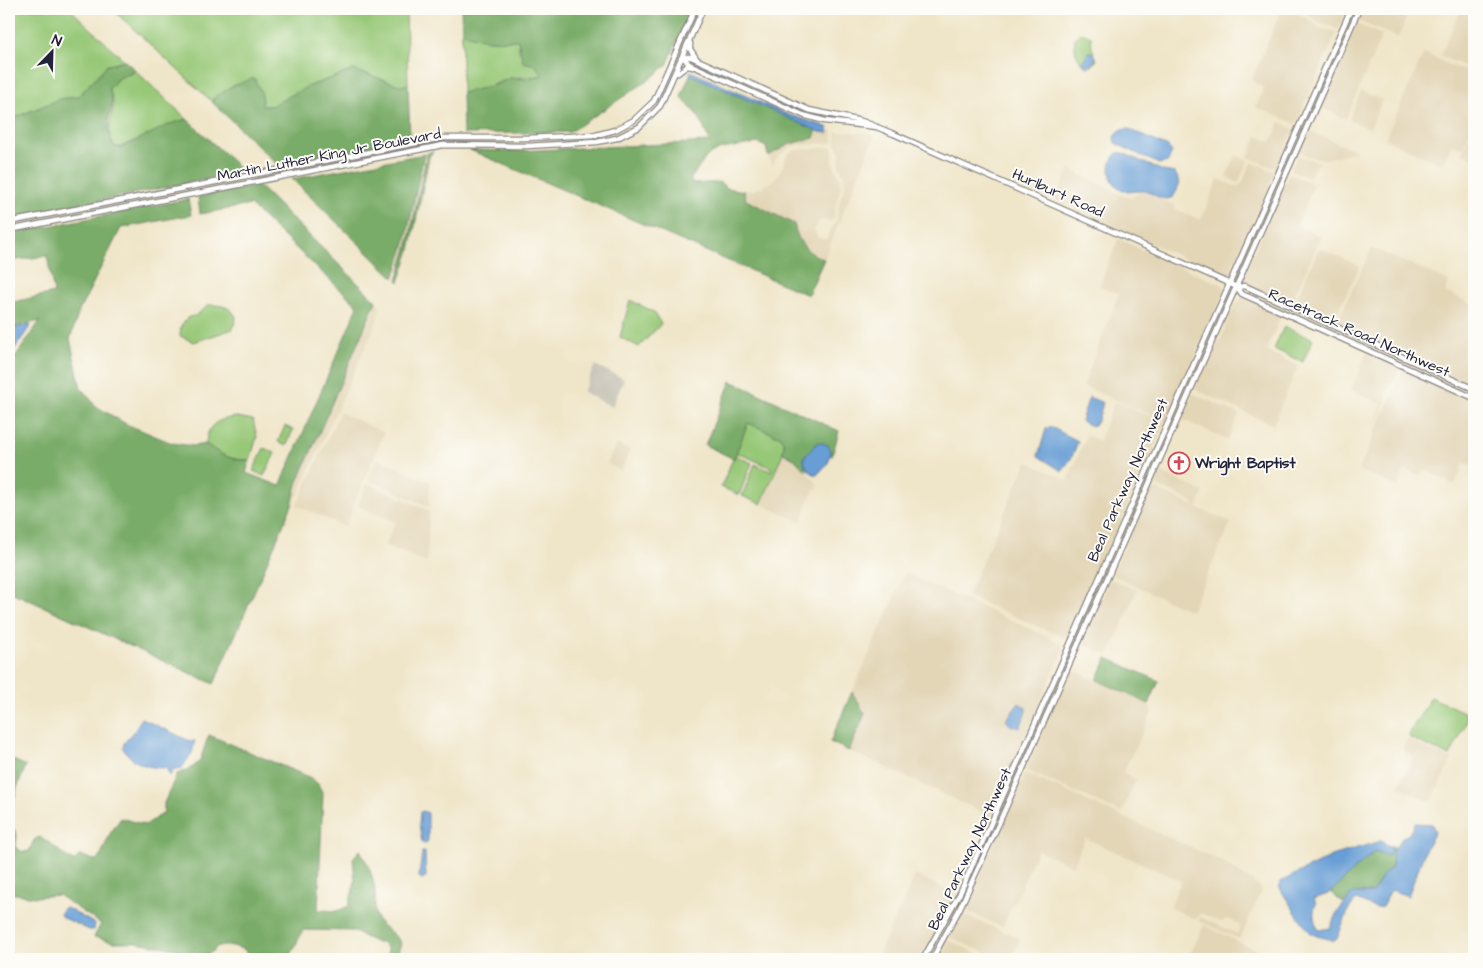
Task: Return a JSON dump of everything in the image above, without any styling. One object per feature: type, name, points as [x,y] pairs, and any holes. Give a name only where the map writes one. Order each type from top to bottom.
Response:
[{"type":"main road","name":"Martin Luther King Jr Boulevard","points":[[9,222],[442,138],[526,138],[606,133],[629,124],[649,107],[658,94],[695,9]]},
{"type":"main road","name":"Martin Luther King Jr Boulevard","points":[[9,230],[443,146],[518,146],[607,141],[633,131],[649,118],[665,98],[703,9]]},
{"type":"main road","name":"Beal Parkway Northwest","points":[[923,959],[960,893],[1228,283],[1351,9]]},
{"type":"main road","name":"Beal Parkway Northwest","points":[[932,959],[957,914],[985,853],[1359,9]]},
{"type":"main road","points":[[690,41],[690,49],[699,60]]},
{"type":"main road","name":"Hurlburt Road","points":[[676,54],[695,67],[803,115],[825,121],[876,127]]},
{"type":"main road","name":"Hurlburt Road","points":[[683,57],[692,57],[809,110],[861,121],[876,127],[1228,283]]},
{"type":"main road","points":[[675,75],[682,68],[695,67]]},
{"type":"main road","name":"Racetrack Road Northwest","points":[[1228,283],[1237,287],[1242,294],[1474,398]]},
{"type":"main road","name":"Racetrack Road Northwest","points":[[1237,287],[1245,286],[1251,288],[1474,389]]},
{"type":"main road","points":[[1229,305],[1240,296],[1248,296]]},
{"type":"main road","points":[[1205,335],[1208,337],[1210,346]]},
{"type":"main road","points":[[1039,713],[1049,709],[1048,692]]},
{"type":"main road","points":[[982,843],[986,847],[985,853]]},
{"type":"shaded area","points":[[1282,9],[1307,18],[1320,28],[1337,32],[1296,124],[1255,107],[1264,88],[1251,81]]},
{"type":"shaded area","points":[[1292,9],[1347,9],[1338,29],[1322,24],[1308,14]]},
{"type":"shaded area","points":[[1362,9],[1410,9],[1398,38],[1356,20]]},
{"type":"shaded area","points":[[1461,9],[1474,9],[1474,64],[1467,67],[1440,56]]},
{"type":"shaded area","points":[[1354,23],[1382,35],[1346,119],[1318,106]]},
{"type":"shaded area","points":[[1424,53],[1459,69],[1467,70],[1474,68],[1474,124],[1463,148],[1452,144],[1443,165],[1385,139]]},
{"type":"shaded area","points":[[1361,91],[1382,100],[1370,128],[1349,120]]},
{"type":"shaded area","points":[[1280,122],[1294,129],[1277,169],[1248,157],[1257,136],[1271,142]]},
{"type":"shaded area","points":[[818,126],[833,131],[833,143],[792,146],[778,156],[772,165],[768,156],[790,144],[814,138]]},
{"type":"shaded area","points":[[1474,127],[1474,158],[1462,153]]},
{"type":"shaded area","points":[[1308,130],[1357,151],[1326,159],[1307,156],[1298,151]]},
{"type":"shaded area","points":[[836,132],[861,132],[875,136],[824,259],[804,248],[797,237],[794,224],[746,199],[744,191],[754,190],[772,182],[778,175],[788,154],[793,150],[833,147],[833,163],[841,179],[834,217],[831,221],[820,220],[814,230],[818,238],[826,239],[837,218],[839,203],[845,186],[839,166],[840,150],[836,145]]},
{"type":"shaded area","points":[[1236,155],[1248,160],[1238,183],[1226,177]]},
{"type":"shaded area","points":[[1297,155],[1322,163],[1316,165],[1309,178],[1290,170]]},
{"type":"shaded area","points":[[1251,162],[1276,172],[1230,274],[1224,276],[1055,200],[1069,169],[1125,196],[1132,197],[1140,191],[1175,205],[1175,209],[1201,220],[1218,179],[1234,186],[1239,186],[1242,184]]},
{"type":"shaded area","points":[[1289,173],[1314,185],[1297,225],[1321,236],[1291,303],[1250,285],[1244,276]]},
{"type":"shaded area","points":[[1118,239],[1224,286],[1224,292],[1167,422],[1083,386],[1119,293],[1099,287]]},
{"type":"shaded area","points":[[1319,248],[1360,266],[1333,322],[1294,304]]},
{"type":"shaded area","points":[[1372,248],[1449,281],[1445,292],[1474,305],[1474,367],[1468,383],[1336,323]]},
{"type":"shaded area","points":[[1242,298],[1282,314],[1266,350],[1298,366],[1273,425],[1194,389],[1208,356],[1220,340],[1236,303]]},
{"type":"shaded area","points":[[376,301],[380,307],[376,324],[293,506],[297,484]]},
{"type":"shaded area","points":[[1367,352],[1400,367],[1372,432],[1382,404],[1351,390]]},
{"type":"shaded area","points":[[595,365],[624,379],[612,407],[583,392]]},
{"type":"shaded area","points":[[1403,369],[1474,401],[1474,466],[1464,463],[1455,485],[1423,469],[1420,476],[1405,470],[1397,487],[1359,470]]},
{"type":"shaded area","points":[[1192,393],[1239,414],[1228,440],[1181,419]]},
{"type":"shaded area","points":[[1115,401],[1165,423],[1068,639],[967,596],[1027,462],[1068,480],[1086,436],[1099,440]]},
{"type":"shaded area","points":[[340,412],[384,433],[345,527],[297,505]]},
{"type":"shaded area","points":[[616,444],[630,450],[621,471],[607,464]]},
{"type":"shaded area","points":[[783,453],[801,465],[817,484],[817,490],[814,489],[801,522],[761,504]]},
{"type":"shaded area","points":[[377,458],[430,482],[429,507],[368,479]]},
{"type":"shaded area","points":[[1158,471],[1204,492],[1197,508],[1231,522],[1191,611],[1112,575],[1151,487],[1193,506],[1194,503],[1152,483]]},
{"type":"shaded area","points":[[367,483],[429,511],[427,563],[385,545],[396,522],[357,506]]},
{"type":"shaded area","points":[[905,573],[1064,646],[1064,650],[991,816],[830,742]]},
{"type":"shaded area","points":[[1110,579],[1137,590],[1109,655],[1082,644]]},
{"type":"shaded area","points":[[1071,669],[1149,704],[1152,713],[1123,773],[1136,780],[1122,813],[1026,770]]},
{"type":"shaded area","points":[[1406,739],[1452,759],[1431,802],[1398,786],[1414,757],[1402,750]]},
{"type":"shaded area","points":[[1025,773],[1223,862],[1252,881],[1262,889],[1240,939],[1199,921],[1200,917],[1237,934],[1241,928],[1237,922],[1228,919],[1220,922],[1201,913],[1196,919],[1170,908],[1181,881],[1085,838],[1073,866],[1038,850],[1003,927],[964,910]]},
{"type":"shaded area","points":[[915,875],[957,894],[935,935],[919,959],[876,959]]},
{"type":"shaded area","points":[[962,914],[1021,939],[1012,959],[999,959],[950,937]]},
{"type":"shaded area","points":[[1204,925],[1274,959],[1188,959]]},
{"type":"shaded area","points":[[948,940],[978,954],[975,959],[935,959]]},
{"type":"green space","points":[[9,9],[70,9],[124,60],[106,66],[79,96],[60,99],[9,120]]},
{"type":"green space","points":[[112,9],[406,9],[408,84],[402,86],[354,70],[307,87],[271,106],[262,106],[217,95],[211,101]]},
{"type":"green space","points":[[461,9],[691,9],[667,65],[650,79],[570,132],[463,134],[462,93],[495,85],[510,78],[529,79],[543,75],[535,65],[523,62],[518,40],[489,40],[462,32]]},
{"type":"green space","points":[[462,32],[489,40],[519,39],[519,52],[535,65],[543,75],[512,78],[462,93]]},
{"type":"green space","points":[[1080,33],[1091,36],[1092,48],[1097,60],[1092,66],[1083,63],[1078,56],[1075,38]]},
{"type":"green space","points":[[124,60],[135,70],[117,79],[109,89],[112,103],[108,127],[115,147],[123,147],[170,124],[187,119],[244,172],[9,218],[9,120],[60,99],[79,96],[106,66]]},
{"type":"green space","points":[[135,70],[187,119],[118,148],[110,138],[109,132],[113,98],[109,89],[117,79]]},
{"type":"green space","points":[[354,70],[402,86],[408,84],[410,139],[278,165],[211,101],[230,87],[254,78],[262,94],[262,106],[271,106],[307,87]]},
{"type":"green space","points":[[691,72],[796,119],[818,126],[814,138],[790,144],[768,156],[766,147],[758,143],[721,149],[707,156],[690,180],[693,184],[719,182],[727,188],[744,191],[746,200],[794,224],[804,246],[812,254],[824,259],[808,295],[470,150],[516,151],[710,142],[699,117],[681,97]]},
{"type":"green space","points":[[433,151],[429,157],[410,250],[399,282],[397,280],[408,244],[427,153]]},
{"type":"green space","points":[[424,154],[405,244],[394,278],[292,179]]},
{"type":"green space","points":[[258,185],[376,301],[297,484],[292,505],[214,684],[9,591],[9,366],[40,321],[9,328],[9,303],[54,293],[47,256],[9,261],[9,234],[188,199],[191,215],[121,228],[80,309],[70,339],[81,388],[96,406],[126,424],[172,443],[193,446],[206,444],[227,457],[250,460],[246,473],[280,486],[358,306],[250,205],[200,214],[198,197]]},
{"type":"green space","points":[[630,300],[654,312],[661,324],[639,347],[620,337]]},
{"type":"green space","points":[[209,305],[222,306],[231,310],[236,317],[233,329],[194,342],[180,336],[181,326],[189,317],[195,316]]},
{"type":"green space","points":[[1284,327],[1313,339],[1303,362],[1274,349]]},
{"type":"green space","points":[[731,381],[839,431],[832,456],[827,451],[805,463],[806,471],[794,459],[783,453],[784,444],[781,437],[748,423],[734,459],[705,445]]},
{"type":"green space","points":[[237,417],[253,420],[257,437],[250,460],[227,456],[206,444],[209,431],[215,423]]},
{"type":"green space","points":[[748,423],[781,437],[784,444],[783,453],[761,504],[742,496],[755,464],[771,471],[772,468],[738,453],[737,456],[752,463],[739,495],[721,487]]},
{"type":"green space","points":[[285,426],[293,430],[286,446],[278,442]]},
{"type":"green space","points":[[264,448],[275,453],[264,476],[253,471]]},
{"type":"green space","points":[[1107,658],[1159,681],[1149,704],[1097,680]]},
{"type":"green space","points":[[852,692],[865,714],[849,751],[830,742]]},
{"type":"green space","points":[[1431,697],[1470,715],[1450,756],[1410,738],[1409,734]]},
{"type":"green space","points":[[209,735],[311,778],[318,784],[323,794],[318,910],[337,911],[349,906],[355,881],[353,858],[360,850],[373,880],[377,919],[401,944],[395,959],[387,959],[388,950],[384,943],[377,943],[353,931],[303,930],[289,959],[280,959],[258,953],[257,959],[249,959],[245,950],[233,946],[218,946],[208,955],[136,942],[114,942],[94,937],[101,924],[58,895],[36,897],[9,893],[9,820],[17,835],[16,848],[23,852],[29,851],[34,840],[39,837],[49,842],[74,861],[80,855],[94,860],[99,859],[111,832],[121,818],[145,825],[164,813],[164,803],[177,774],[197,764],[202,756]]},
{"type":"green space","points":[[9,758],[26,766],[17,788],[9,820]]},
{"type":"green space","points":[[1392,847],[1394,848],[1392,867],[1383,875],[1373,893],[1353,893],[1343,903],[1330,892],[1375,851],[1389,856]]},
{"type":"water","points":[[1090,51],[1096,56],[1095,61],[1088,67],[1085,66],[1083,61]]},
{"type":"water","points":[[690,71],[789,115],[827,127],[829,133],[820,132],[691,75]]},
{"type":"water","points":[[1129,129],[1168,147],[1172,152],[1168,162],[1159,164],[1115,143],[1114,138],[1118,132]]},
{"type":"water","points":[[1117,153],[1123,153],[1163,171],[1175,173],[1178,185],[1173,197],[1165,199],[1144,191],[1127,192],[1120,188],[1112,180],[1110,174],[1111,163]]},
{"type":"water","points":[[31,325],[10,356],[9,358],[9,329]]},
{"type":"water","points":[[1089,397],[1103,403],[1098,420],[1093,427],[1081,421]]},
{"type":"water","points":[[1051,427],[1078,441],[1072,457],[1062,471],[1038,456],[1046,429]]},
{"type":"water","points":[[818,442],[828,445],[831,452],[828,463],[817,475],[807,468],[804,463],[804,457]]},
{"type":"water","points":[[1019,703],[1027,709],[1020,728],[1010,725],[1006,720]]},
{"type":"water","points":[[141,718],[192,742],[195,740],[192,753],[181,769],[173,769],[170,776],[166,768],[142,764],[131,758],[123,748],[124,743],[136,729]]},
{"type":"water","points":[[420,812],[428,813],[428,841],[425,844],[422,843],[419,824]]},
{"type":"water","points":[[1415,823],[1432,824],[1435,832],[1427,846],[1408,896],[1391,890],[1382,907],[1376,908],[1356,900],[1349,909],[1337,939],[1334,941],[1311,933],[1285,896],[1279,886],[1280,882],[1332,856],[1380,841],[1392,847],[1389,856],[1375,851],[1328,894],[1314,899],[1316,904],[1314,917],[1317,927],[1319,930],[1330,928],[1336,914],[1353,893],[1373,893],[1383,875],[1392,867],[1393,850],[1403,837],[1409,834]]},
{"type":"water","points":[[425,851],[426,877],[423,880],[419,877],[422,852]]},
{"type":"water","points":[[63,908],[67,908],[95,924],[94,930],[89,930],[62,917],[60,915]]},
{"type":"place","name":"Wright Baptist","points":[[1179,463]]}]
